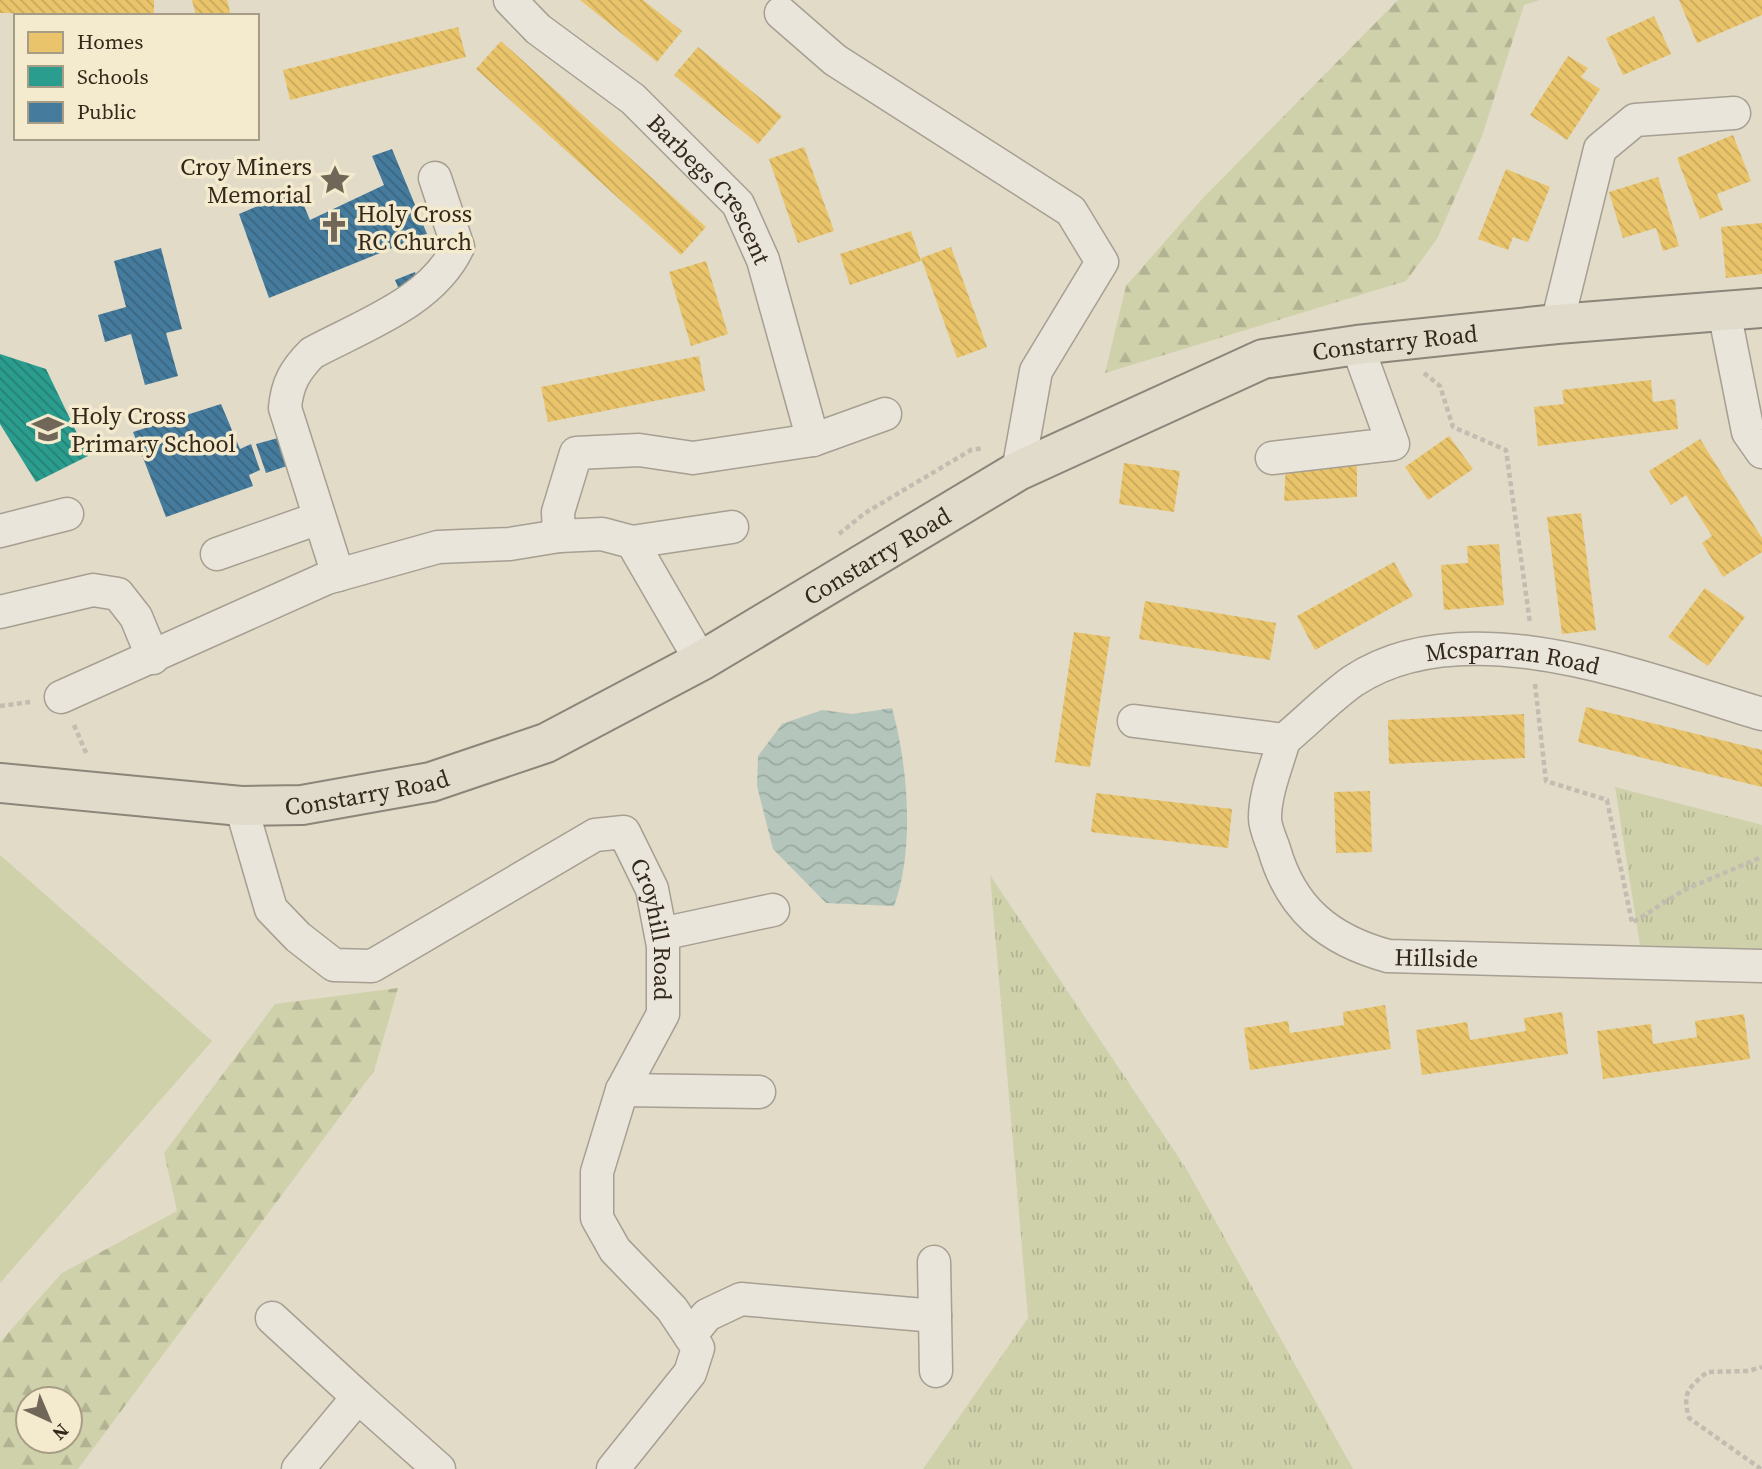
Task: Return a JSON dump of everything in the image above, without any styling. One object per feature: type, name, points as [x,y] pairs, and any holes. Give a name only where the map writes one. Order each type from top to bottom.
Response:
[{"type":"main road","name":"Constarry Road","points":[[0,783],[241,806],[302,805],[431,782],[547,743],[701,661],[1021,456],[1263,359],[1557,324],[1762,308]]},
{"type":"street","name":"Barbegs Crescent","points":[[510,0],[538,29],[633,99],[738,204],[763,260],[813,440]]},
{"type":"street","points":[[780,13],[835,60],[1071,211],[1102,262],[1036,371],[1021,456]]},
{"type":"street","points":[[1557,324],[1600,149],[1635,120],[1734,113]]},
{"type":"street","points":[[338,575],[285,408],[287,386],[299,365],[312,353],[421,292],[448,268],[458,247],[435,178]]},
{"type":"street","points":[[1724,311],[1748,432],[1762,452]]},
{"type":"street","points":[[1272,458],[1393,444],[1373,344]]},
{"type":"street","points":[[559,536],[558,512],[576,453],[639,450],[693,458],[813,440],[885,414]]},
{"type":"street","points":[[0,531],[67,514]]},
{"type":"street","points":[[216,554],[319,518]]},
{"type":"street","points":[[61,697],[338,575],[438,547],[510,544],[559,536],[602,534],[632,542],[732,527]]},
{"type":"street","points":[[632,542],[701,661]]},
{"type":"street","points":[[0,612],[93,590],[118,594],[136,617],[153,658]]},
{"type":"street","name":"Mcsparran Road","points":[[1284,740],[1353,681],[1408,657],[1469,648],[1568,656],[1762,714]]},
{"type":"street","points":[[1134,721],[1284,740]]},
{"type":"street","name":"Hillside","points":[[1284,740],[1269,791],[1265,820],[1281,876],[1297,900],[1326,930],[1356,947],[1388,956],[1762,966]]},
{"type":"street","name":"Croyhill Road","points":[[241,806],[271,909],[298,937],[334,965],[372,966],[595,835],[624,832],[652,890],[661,934],[663,1014],[622,1090],[597,1172],[597,1219],[615,1250],[672,1309],[690,1336]]},
{"type":"street","points":[[661,934],[773,911]]},
{"type":"street","points":[[622,1090],[759,1093]]},
{"type":"street","points":[[934,1262],[936,1371]]},
{"type":"street","points":[[613,1469],[690,1373],[698,1348],[690,1336],[707,1315],[741,1299],[935,1316]]},
{"type":"street","points":[[272,1318],[439,1469]]},
{"type":"street","points":[[298,1469],[358,1397]]},
{"type":"path","points":[[1373,344],[1440,386],[1453,427],[1506,450],[1534,653],[1536,709],[1546,781],[1607,800],[1632,923],[1684,890],[1762,857]]},
{"type":"path","points":[[834,539],[864,513],[971,450],[1021,456]]},
{"type":"path","points":[[61,697],[92,764]]},
{"type":"path","points":[[1761,1469],[1689,1418],[1684,1400],[1690,1387],[1707,1372],[1748,1371],[1762,1367]]},
{"type":"green space","points":[[1398,0],[1540,0],[1524,5],[1482,136],[1437,239],[1406,281],[1105,373],[1126,286],[1203,198]]},
{"type":"green space","points":[[1615,787],[1762,825],[1762,949],[1640,945]]},
{"type":"green space","points":[[0,855],[212,1041],[0,1283]]},
{"type":"green space","points":[[990,875],[1187,1170],[1353,1469],[923,1469],[1028,1318]]},
{"type":"green space","points":[[398,988],[374,1071],[78,1469],[0,1469],[0,1342],[62,1273],[177,1211],[164,1153],[275,1004]]},
{"type":"water","points":[[892,708],[902,755],[907,807],[905,859],[894,906],[826,903],[773,849],[757,786],[758,756],[782,724],[822,710],[853,714]]},
{"type":"building: Homes","points":[[0,0],[154,0],[154,14],[0,13]]},
{"type":"building: Homes","points":[[192,0],[227,0],[230,14],[196,14]]},
{"type":"building: Homes","points":[[580,0],[643,0],[682,31],[657,62]]},
{"type":"building: Homes","points":[[1679,0],[1762,0],[1762,15],[1697,43]]},
{"type":"building: Homes","points":[[1654,16],[1671,54],[1623,75],[1606,38]]},
{"type":"building: Homes","points":[[458,27],[466,57],[290,100],[283,70]]},
{"type":"building: Homes","points":[[501,41],[706,227],[681,255],[476,69]]},
{"type":"building: Homes","points":[[698,47],[782,116],[758,144],[674,75]]},
{"type":"building: Homes","points":[[1568,56],[1588,68],[1581,77],[1600,89],[1567,140],[1530,115]]},
{"type":"building: Homes","points":[[1733,135],[1751,181],[1717,194],[1723,210],[1700,219],[1677,158]]},
{"type":"building: Homes","points":[[804,147],[834,231],[798,243],[769,159]]},
{"type":"building: Homes","points":[[1506,169],[1550,187],[1528,242],[1513,237],[1508,250],[1478,239]]},
{"type":"building: Homes","points":[[1658,177],[1679,246],[1663,251],[1656,228],[1623,238],[1609,192]]},
{"type":"building: Homes","points":[[1762,223],[1762,274],[1726,278],[1721,227]]},
{"type":"building: Homes","points":[[911,231],[921,261],[850,285],[840,254]]},
{"type":"building: Homes","points":[[951,247],[987,347],[957,358],[921,258]]},
{"type":"building: Homes","points":[[706,261],[728,334],[691,346],[669,272]]},
{"type":"building: Homes","points":[[699,356],[705,391],[548,422],[541,387]]},
{"type":"building: Homes","points":[[1651,380],[1653,402],[1675,399],[1678,429],[1538,446],[1534,407],[1564,404],[1562,390]]},
{"type":"building: Homes","points":[[1449,436],[1473,469],[1428,500],[1405,467]]},
{"type":"building: Homes","points":[[1700,439],[1762,538],[1762,552],[1723,577],[1702,543],[1712,536],[1686,495],[1671,505],[1649,471]]},
{"type":"building: Homes","points":[[1357,460],[1357,497],[1284,501],[1286,464]]},
{"type":"building: Homes","points":[[1124,463],[1180,471],[1174,512],[1119,504]]},
{"type":"building: Homes","points":[[1581,513],[1596,630],[1562,634],[1547,517]]},
{"type":"building: Homes","points":[[1499,544],[1504,605],[1444,610],[1441,565],[1468,563],[1467,546]]},
{"type":"building: Homes","points":[[1394,562],[1413,596],[1315,650],[1297,616]]},
{"type":"building: Homes","points":[[1705,588],[1745,617],[1708,666],[1668,637]]},
{"type":"building: Homes","points":[[1145,601],[1276,623],[1270,660],[1139,639]]},
{"type":"building: Homes","points":[[1074,632],[1110,637],[1090,767],[1055,762]]},
{"type":"building: Homes","points":[[1586,707],[1762,750],[1762,787],[1578,742]]},
{"type":"building: Homes","points":[[1524,714],[1525,758],[1389,764],[1388,720]]},
{"type":"building: Homes","points":[[1370,791],[1372,852],[1336,853],[1334,792]]},
{"type":"building: Homes","points":[[1096,793],[1232,809],[1228,848],[1091,832]]},
{"type":"building: Homes","points":[[1385,1005],[1391,1049],[1250,1070],[1244,1028],[1288,1021],[1290,1033],[1344,1025],[1343,1012]]},
{"type":"building: Homes","points":[[1562,1012],[1568,1054],[1422,1075],[1416,1030],[1467,1022],[1470,1040],[1526,1031],[1524,1018]]},
{"type":"building: Homes","points":[[1744,1014],[1750,1059],[1603,1079],[1597,1031],[1651,1024],[1653,1044],[1697,1037],[1695,1021]]},
{"type":"building: Schools","points":[[0,354],[46,369],[88,456],[36,482],[0,424]]},
{"type":"building: Public","name":"Holy Cross RC Church","points":[[392,149],[427,234],[269,298],[239,214],[297,189],[310,220],[384,185],[372,156]]},
{"type":"building: Public","points":[[161,248],[182,329],[166,333],[178,376],[145,385],[131,334],[105,342],[98,315],[126,307],[114,261]]},
{"type":"building: Public","points":[[415,272],[423,291],[403,299],[395,280]]},
{"type":"building: Public","points":[[221,404],[240,449],[251,444],[260,470],[249,475],[253,486],[166,517],[133,432]]},
{"type":"building: Public","points":[[278,438],[287,466],[266,473],[256,444]]},
{"type":"place","name":"Croy Miners Memorial","points":[[335,180]]},
{"type":"place","name":"Holy Cross RC Church","points":[[334,227]]},
{"type":"place","name":"Holy Cross Primary School","points":[[48,429]]}]
